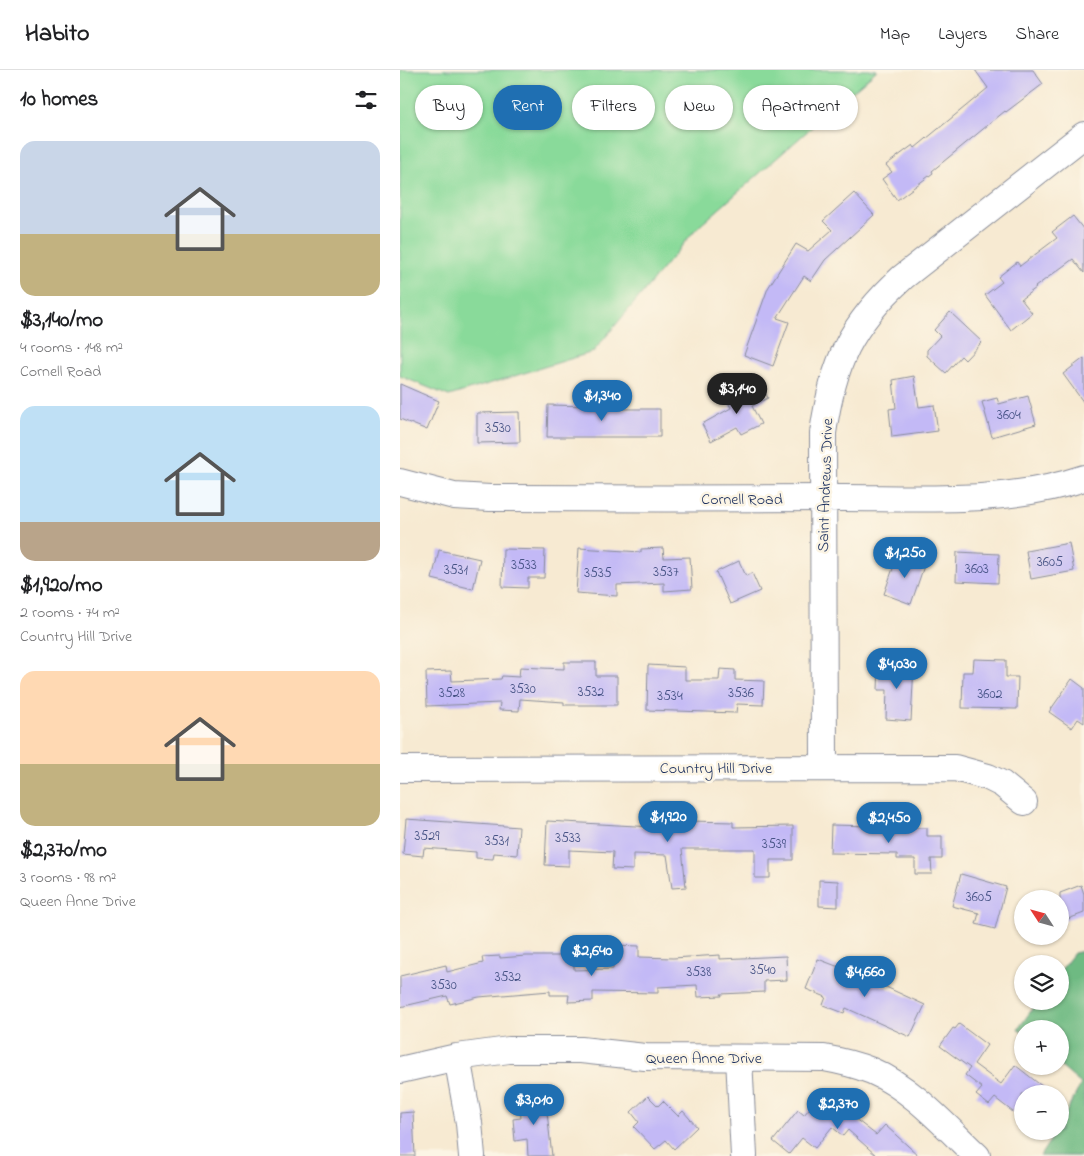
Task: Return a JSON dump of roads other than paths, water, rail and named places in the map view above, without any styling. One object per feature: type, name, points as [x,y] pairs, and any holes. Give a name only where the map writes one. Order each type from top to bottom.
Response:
[{"type":"street","name":"Saint Andrews Drive","points":[[824,767],[823,433],[828,397],[842,354],[863,318],[883,295],[903,277],[1084,135]]},
{"type":"street","name":"Cornell Road","points":[[400,482],[454,496],[490,498],[965,498],[1018,494],[1058,487],[1084,478]]},
{"type":"street","name":"Country Hill Drive","points":[[400,769],[955,768],[988,776],[1002,784],[1024,802]]},
{"type":"street","name":"Queen Anne Drive","points":[[400,1070],[457,1057],[529,1049],[581,1050],[645,1058],[824,1058],[847,1062],[894,1083],[911,1095],[977,1156]]},
{"type":"street","points":[[457,1057],[469,1123],[472,1156]]},
{"type":"street","points":[[739,1058],[744,1156]]}]
